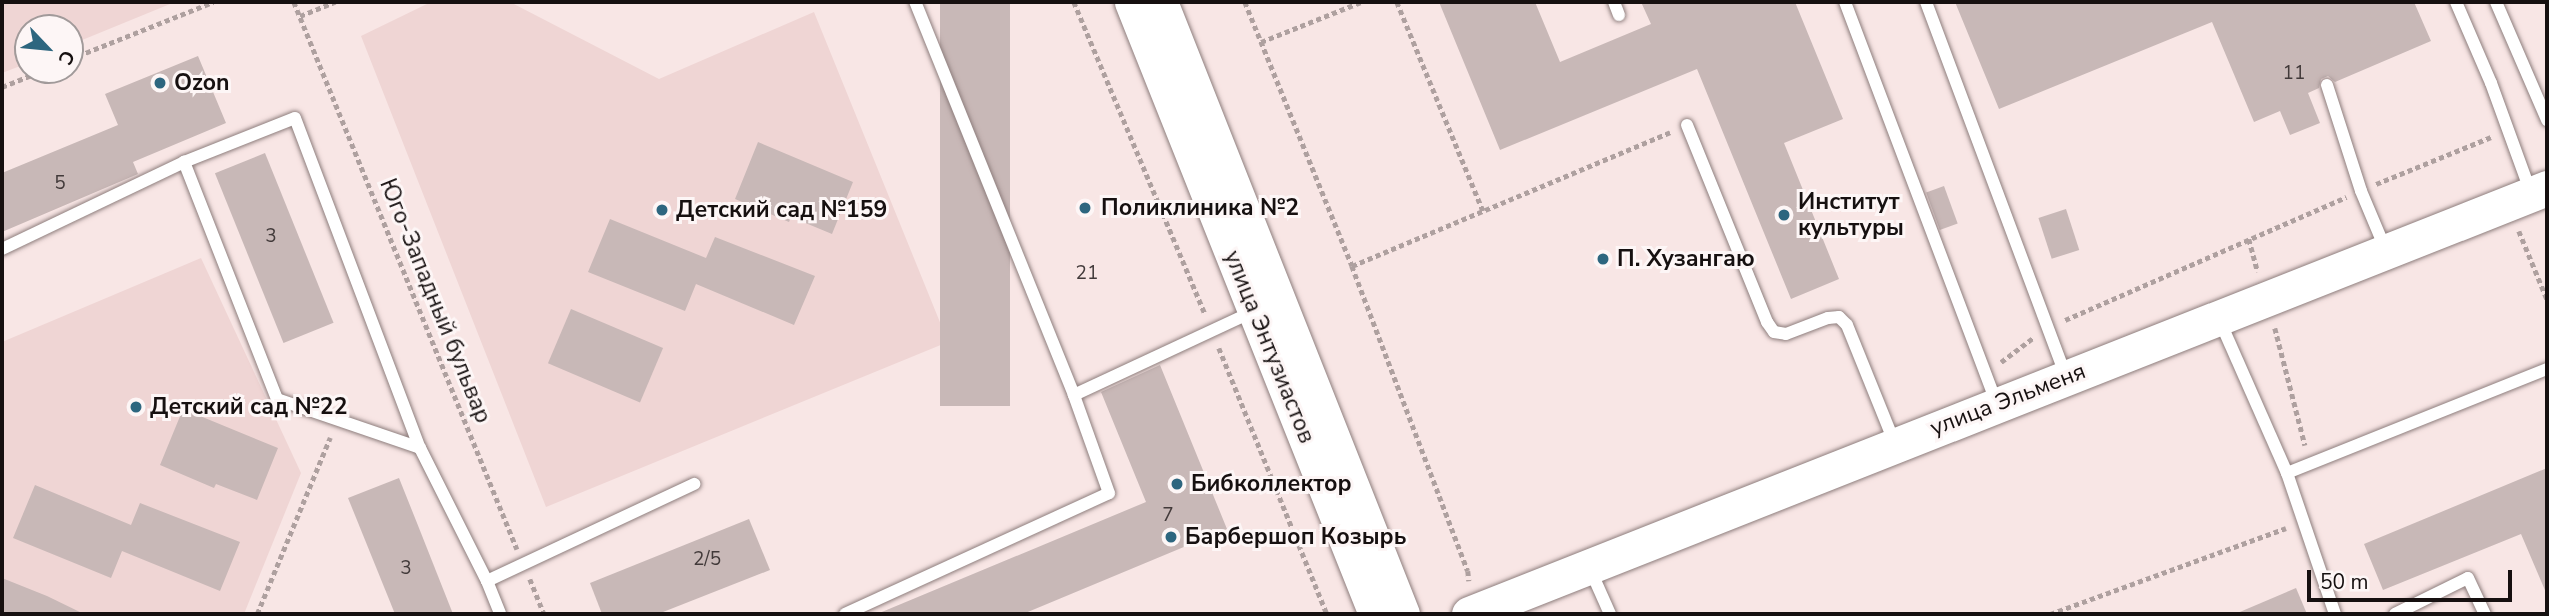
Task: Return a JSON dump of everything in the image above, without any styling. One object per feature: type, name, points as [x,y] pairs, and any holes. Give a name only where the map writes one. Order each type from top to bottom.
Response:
[{"type":"main road","name":"улица Энтузиастов","points":[[1132,2],[1402,614]]},
{"type":"main road","name":"улица Энтузиастов","points":[[1160,2],[1376,614]]},
{"type":"main road","name":"улица Эльменя","points":[[1470,601],[1588,566],[1895,444],[1991,389],[2066,377],[2529,195]]},
{"type":"lane","points":[[845,614],[1109,493],[1073,395],[915,2]]},
{"type":"lane","points":[[1614,2],[1619,15]]},
{"type":"lane","points":[[1845,2],[1991,389]]},
{"type":"lane","points":[[1926,2],[2066,377]]},
{"type":"lane","points":[[2456,2],[2491,83],[2529,195]]},
{"type":"lane","points":[[2496,2],[2547,120]]},
{"type":"lane","points":[[2327,85],[2361,191],[2387,251]]},
{"type":"lane","points":[[2,249],[184,162],[295,118],[420,448],[488,581],[500,614]]},
{"type":"lane","points":[[1687,125],[1767,322],[1774,332],[1786,334],[1828,318],[1839,317],[1847,325],[1895,444]]},
{"type":"lane","points":[[184,162],[277,399],[420,448]]},
{"type":"lane","points":[[1073,395],[1266,305]]},
{"type":"lane","points":[[2219,319],[2287,473],[2335,614]]},
{"type":"lane","points":[[2287,473],[2547,369]]},
{"type":"lane","points":[[488,581],[694,484]]},
{"type":"lane","points":[[1588,566],[1610,614]]},
{"type":"lane","points":[[2395,614],[2468,578],[2485,614]]},
{"type":"path","points":[[84,53],[213,2]]},
{"type":"path","name":"Юго-Западный бульвар","points":[[294,2],[544,614]]},
{"type":"path","points":[[300,16],[335,2]]},
{"type":"path","points":[[1074,2],[1327,614]]},
{"type":"path","points":[[1245,2],[1352,266],[1468,571],[1470,601]]},
{"type":"path","points":[[1261,41],[1361,2]]},
{"type":"path","points":[[1397,2],[1483,211]]},
{"type":"path","points":[[1352,266],[1687,125]]},
{"type":"path","points":[[1991,389],[2046,328],[2361,191],[2508,131]]},
{"type":"path","points":[[2529,195],[2547,299]]},
{"type":"path","points":[[2249,239],[2259,274]]},
{"type":"path","points":[[2274,323],[2310,464]]},
{"type":"path","points":[[257,614],[337,421]]},
{"type":"path","points":[[2050,614],[2302,523]]},
{"type":"shaded area","points":[[2,2],[175,2],[84,39],[84,14],[14,14],[14,68],[2,73]]},
{"type":"shaded area","name":"Детский сад №159","points":[[431,2],[510,2],[659,79],[814,12],[948,342],[546,507],[361,36]]},
{"type":"shaded area","name":"Детский сад №22","points":[[201,258],[301,473],[244,614],[2,614],[2,342]]},
{"type":"building","points":[[940,2],[1010,2],[1010,406],[940,406]]},
{"type":"building","name":"Институт культуры","points":[[1439,2],[1535,2],[1560,62],[1651,24],[1641,2],[1795,2],[1843,119],[1784,143],[1839,279],[1791,299],[1697,69],[1500,150]]},
{"type":"building","points":[[1955,2],[2414,2],[2431,41],[2335,82],[2328,76],[2321,79],[2319,88],[2308,93],[2320,123],[2290,135],[2280,111],[2254,122],[2212,22],[1999,109]]},
{"type":"building","points":[[198,56],[226,123],[133,162],[138,174],[2,232],[2,173],[118,125],[105,94]]},
{"type":"building","points":[[758,142],[853,182],[832,234],[791,217],[789,222],[735,199]]},
{"type":"building","points":[[265,153],[334,323],[283,343],[215,173]]},
{"type":"building","points":[[1944,186],[1958,224],[1940,230],[1926,192]]},
{"type":"building","points":[[2066,209],[2079,250],[2052,259],[2038,218]]},
{"type":"building","points":[[610,219],[706,258],[715,237],[815,276],[794,325],[696,284],[685,311],[588,272]]},
{"type":"building","points":[[571,309],[663,348],[640,402],[548,363]]},
{"type":"building","points":[[1160,365],[1227,529],[1023,614],[877,614],[1146,502],[1101,392]]},
{"type":"building","points":[[183,409],[278,448],[257,500],[216,484],[214,488],[160,465]]},
{"type":"building","points":[[2547,468],[2547,595],[2521,534],[2383,590],[2364,544]]},
{"type":"building","points":[[399,478],[453,614],[395,614],[348,498]]},
{"type":"building","points":[[35,485],[131,525],[140,503],[240,542],[220,591],[122,551],[111,578],[13,538]]},
{"type":"building","points":[[749,519],[770,570],[658,614],[602,614],[590,583]]},
{"type":"building","points":[[2,578],[47,596],[84,614],[2,614]]},
{"type":"building","points":[[2296,588],[2307,614],[2235,614]]},
{"type":"place","name":"Ozon","points":[[160,83]]},
{"type":"place","name":"Поликлиника №2","points":[[1085,208]]},
{"type":"place","name":"Детский сад №159","points":[[662,210]]},
{"type":"place","name":"Институт культуры","points":[[1784,215]]},
{"type":"place","name":"П. Хузангаю","points":[[1603,259]]},
{"type":"place","name":"Детский сад №22","points":[[136,407]]},
{"type":"place","name":"Бибколлектор","points":[[1177,484]]},
{"type":"place","name":"Барбершоп Козырь","points":[[1171,537]]}]
